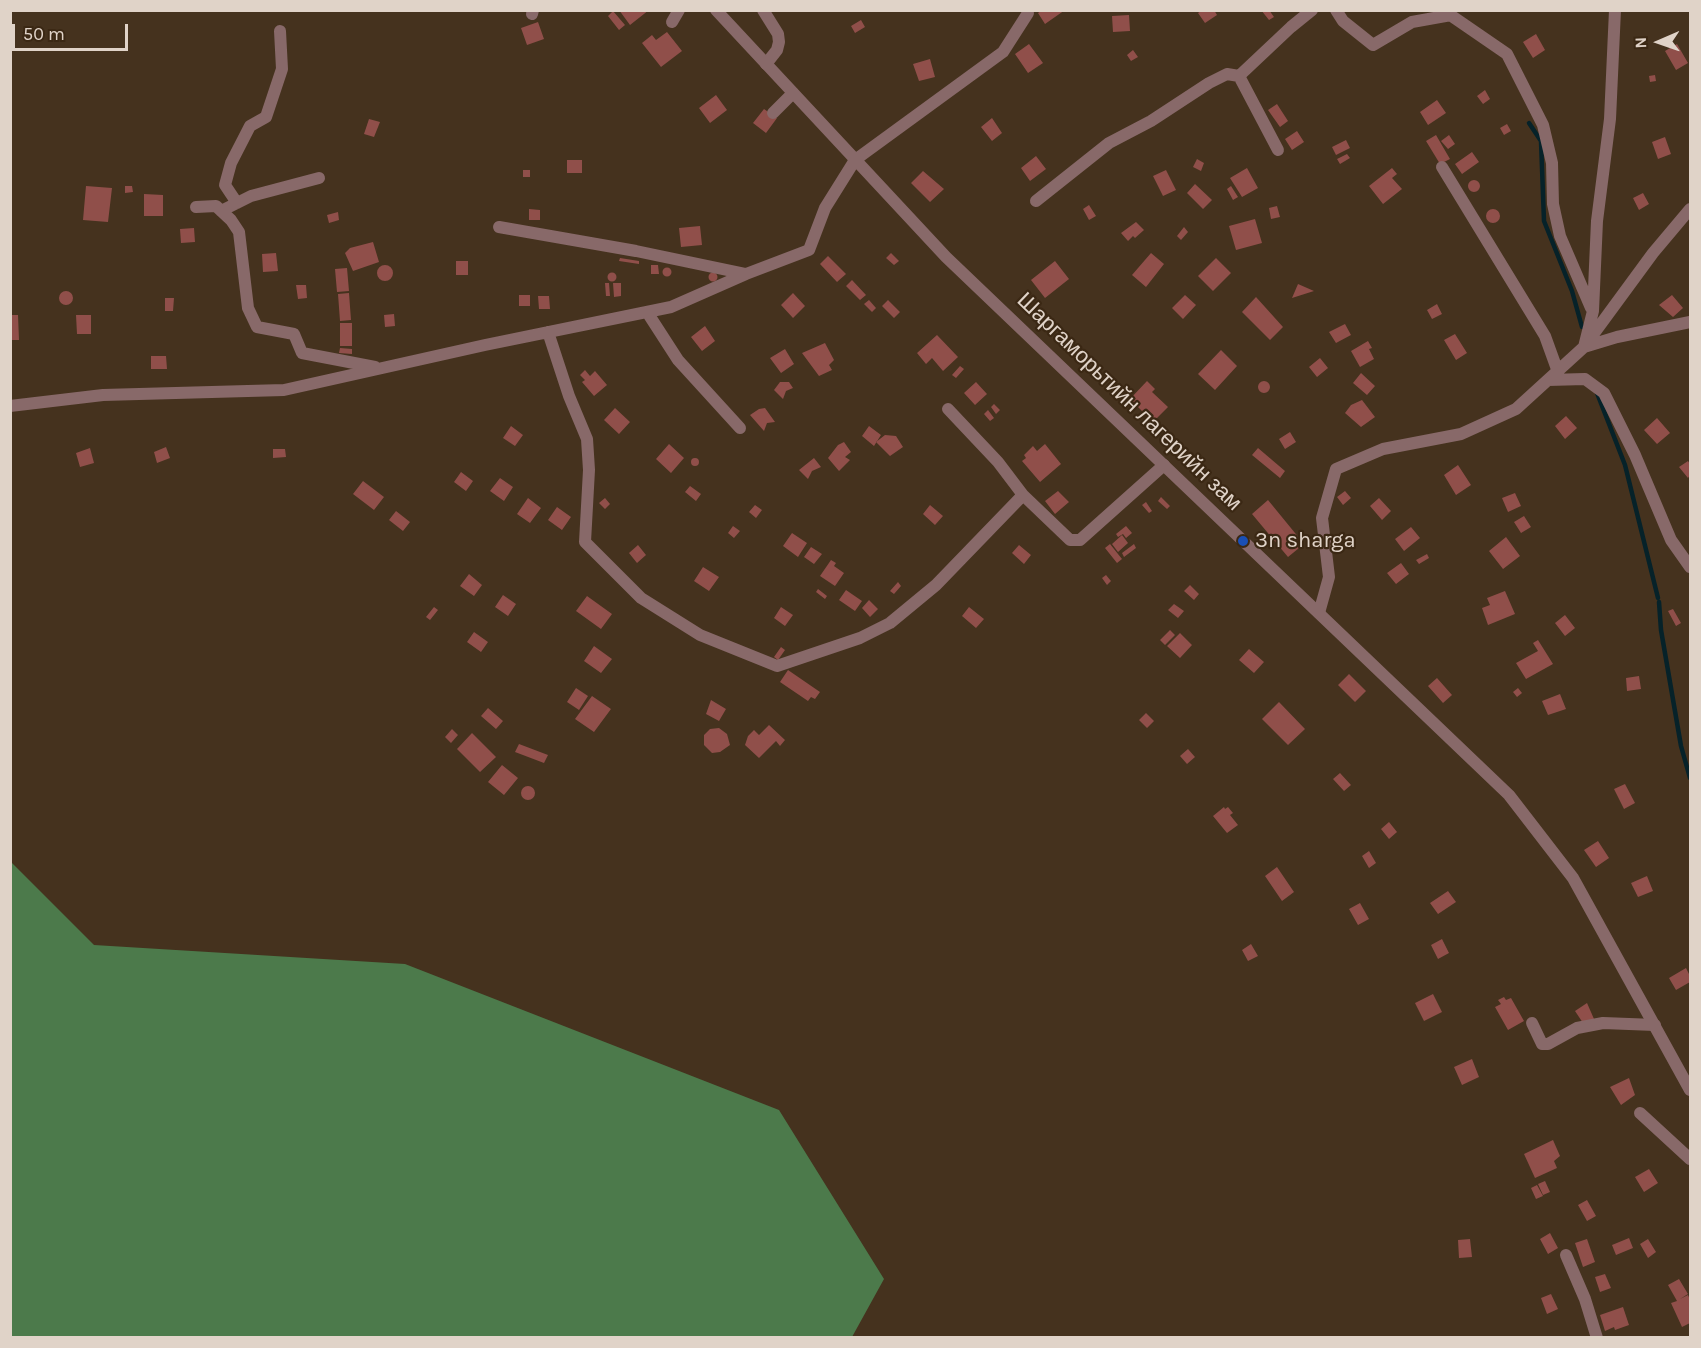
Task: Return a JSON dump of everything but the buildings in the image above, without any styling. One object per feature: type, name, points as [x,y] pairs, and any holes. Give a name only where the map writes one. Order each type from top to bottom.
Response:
[{"type":"street","points":[[672,22],[679,10]]},
{"type":"street","name":"Шаргаморьтийн лагерийн зам","points":[[716,10],[946,257],[1509,795],[1573,878],[1690,1090]]},
{"type":"street","points":[[763,10],[778,34],[779,42],[777,51],[766,64]]},
{"type":"street","points":[[1239,76],[1312,10]]},
{"type":"street","points":[[1336,10],[1343,21],[1373,45],[1412,22],[1447,13],[1507,54],[1543,125],[1552,163],[1552,204],[1560,236],[1593,311]]},
{"type":"street","points":[[1584,347],[1593,311],[1597,221],[1610,120],[1615,10]]},
{"type":"street","points":[[10,406],[103,395],[284,390],[671,307],[746,274],[809,250],[825,208],[855,160],[1003,52],[1028,13]]},
{"type":"street","points":[[237,203],[225,185],[231,163],[250,126],[266,117],[282,69],[280,31]]},
{"type":"street","points":[[1036,201],[1109,143],[1151,121],[1227,74],[1239,76]]},
{"type":"street","points":[[1239,76],[1278,150]]},
{"type":"street","points":[[773,113],[793,93]]},
{"type":"street","points":[[1442,167],[1545,336],[1553,376]]},
{"type":"street","points":[[221,211],[251,196],[319,178]]},
{"type":"street","points":[[196,207],[216,206],[239,232],[248,308],[257,327],[294,334],[302,353],[382,368]]},
{"type":"street","points":[[1319,613],[1329,577],[1322,518],[1336,469],[1383,449],[1461,434],[1516,409],[1584,347],[1653,253],[1690,209]]},
{"type":"street","points":[[499,227],[636,250],[746,274]]},
{"type":"street","points":[[647,312],[678,360],[740,428]]},
{"type":"street","points":[[1584,347],[1617,337],[1690,322]]},
{"type":"street","points":[[548,332],[569,396],[587,439],[589,470],[585,542],[641,598],[700,635],[777,666],[860,638],[890,623],[936,585],[1023,495]]},
{"type":"street","points":[[1553,376],[1585,379],[1604,393],[1635,455],[1671,540],[1690,567]]},
{"type":"street","points":[[948,409],[998,462],[1023,495],[1070,540],[1080,540],[1164,465]]},
{"type":"street","points":[[1532,1023],[1542,1044],[1548,1044],[1577,1028],[1603,1023],[1655,1025]]},
{"type":"street","points":[[1640,1113],[1690,1159]]},
{"type":"street","points":[[1566,1255],[1585,1299],[1597,1338]]},
{"type":"green space","points":[[10,861],[94,945],[405,964],[779,1110],[884,1279],[852,1337],[11,1337]]},
{"type":"waterway","points":[[1529,123],[1541,141],[1544,221],[1572,291],[1582,327]]},
{"type":"waterway","points":[[1597,393],[1625,465],[1658,598]]},
{"type":"waterway","points":[[1659,602],[1661,630],[1681,746],[1690,778]]},
{"type":"place","name":"3n sharga","points":[[1243,541]]}]
